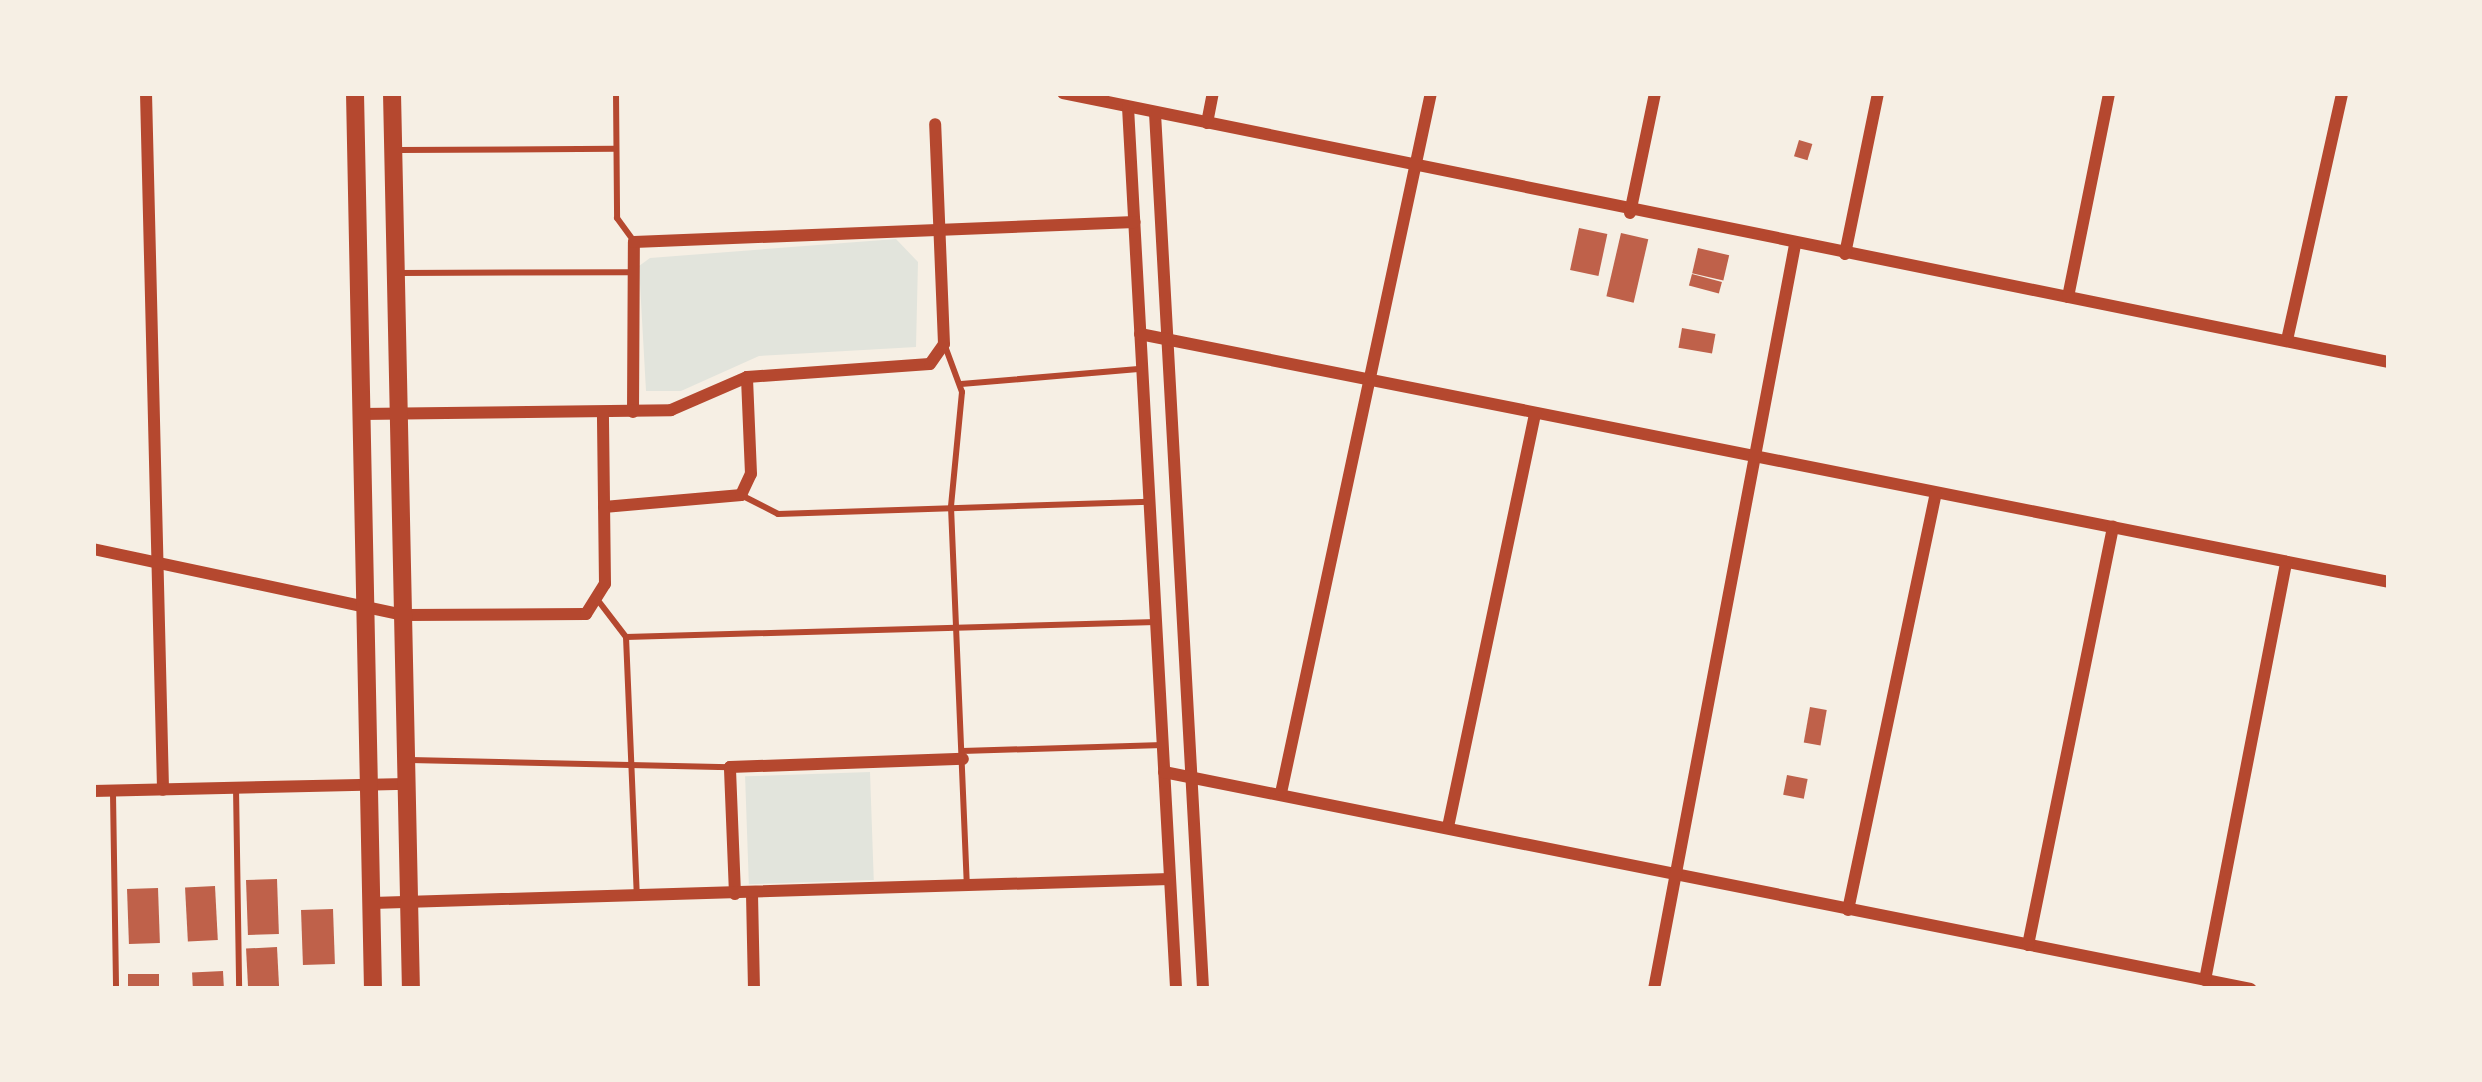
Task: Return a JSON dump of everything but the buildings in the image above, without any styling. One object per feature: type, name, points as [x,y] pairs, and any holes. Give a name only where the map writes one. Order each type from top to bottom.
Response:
[{"type":"main road","points":[[356,93],[374,989]]},
{"type":"main road","points":[[392,93],[411,989]]},
{"type":"street","points":[[146,93],[163,790]]},
{"type":"street","points":[[1063,93],[1630,213],[2389,362]]},
{"type":"street","points":[[1208,124],[1214,93]]},
{"type":"street","points":[[1281,793],[1430,93]]},
{"type":"street","points":[[1630,213],[1654,93]]},
{"type":"street","points":[[1845,254],[1878,93]]},
{"type":"street","points":[[2068,297],[2109,93]]},
{"type":"street","points":[[2287,340],[2342,93]]},
{"type":"street","points":[[1128,107],[1177,989]]},
{"type":"street","points":[[1155,113],[1203,989]]},
{"type":"street","points":[[362,415],[633,412],[694,406],[747,377],[915,368],[944,344],[935,124]]},
{"type":"street","points":[[633,412],[629,272],[634,242],[939,224],[1135,222]]},
{"type":"street","points":[[1654,989],[1795,245]]},
{"type":"street","points":[[1140,334],[1367,375],[1535,413],[2389,582]]},
{"type":"street","points":[[604,507],[741,495],[751,474],[747,377]]},
{"type":"street","points":[[93,549],[365,600],[404,615],[586,614],[600,602],[604,412]]},
{"type":"street","points":[[1448,826],[1535,413]]},
{"type":"street","points":[[1848,910],[1936,494]]},
{"type":"street","points":[[2028,945],[2113,527]]},
{"type":"street","points":[[2205,980],[2286,562]]},
{"type":"street","points":[[735,893],[730,767],[963,755]]},
{"type":"street","points":[[1164,772],[2251,989]]},
{"type":"street","points":[[93,791],[407,784]]},
{"type":"street","points":[[373,903],[1170,879]]},
{"type":"street","points":[[752,894],[754,989]]},
{"type":"lane","points":[[616,93],[617,218],[634,242]]},
{"type":"lane","points":[[394,149],[615,149]]},
{"type":"lane","points":[[396,273],[629,272]]},
{"type":"lane","points":[[944,344],[961,384],[951,506],[967,884]]},
{"type":"lane","points":[[961,384],[1142,369]]},
{"type":"lane","points":[[741,495],[778,514],[1149,502]]},
{"type":"lane","points":[[600,602],[626,637],[637,897]]},
{"type":"lane","points":[[626,637],[1156,622]]},
{"type":"lane","points":[[963,755],[1162,745]]},
{"type":"lane","points":[[406,760],[631,760],[730,767]]},
{"type":"lane","points":[[236,788],[239,989]]},
{"type":"lane","points":[[113,790],[116,989]]},
{"type":"shaded area","points":[[896,239],[918,262],[916,347],[759,356],[681,391],[646,391],[639,266],[650,258]]},
{"type":"shaded area","points":[[870,772],[874,880],[749,884],[745,776]]}]
